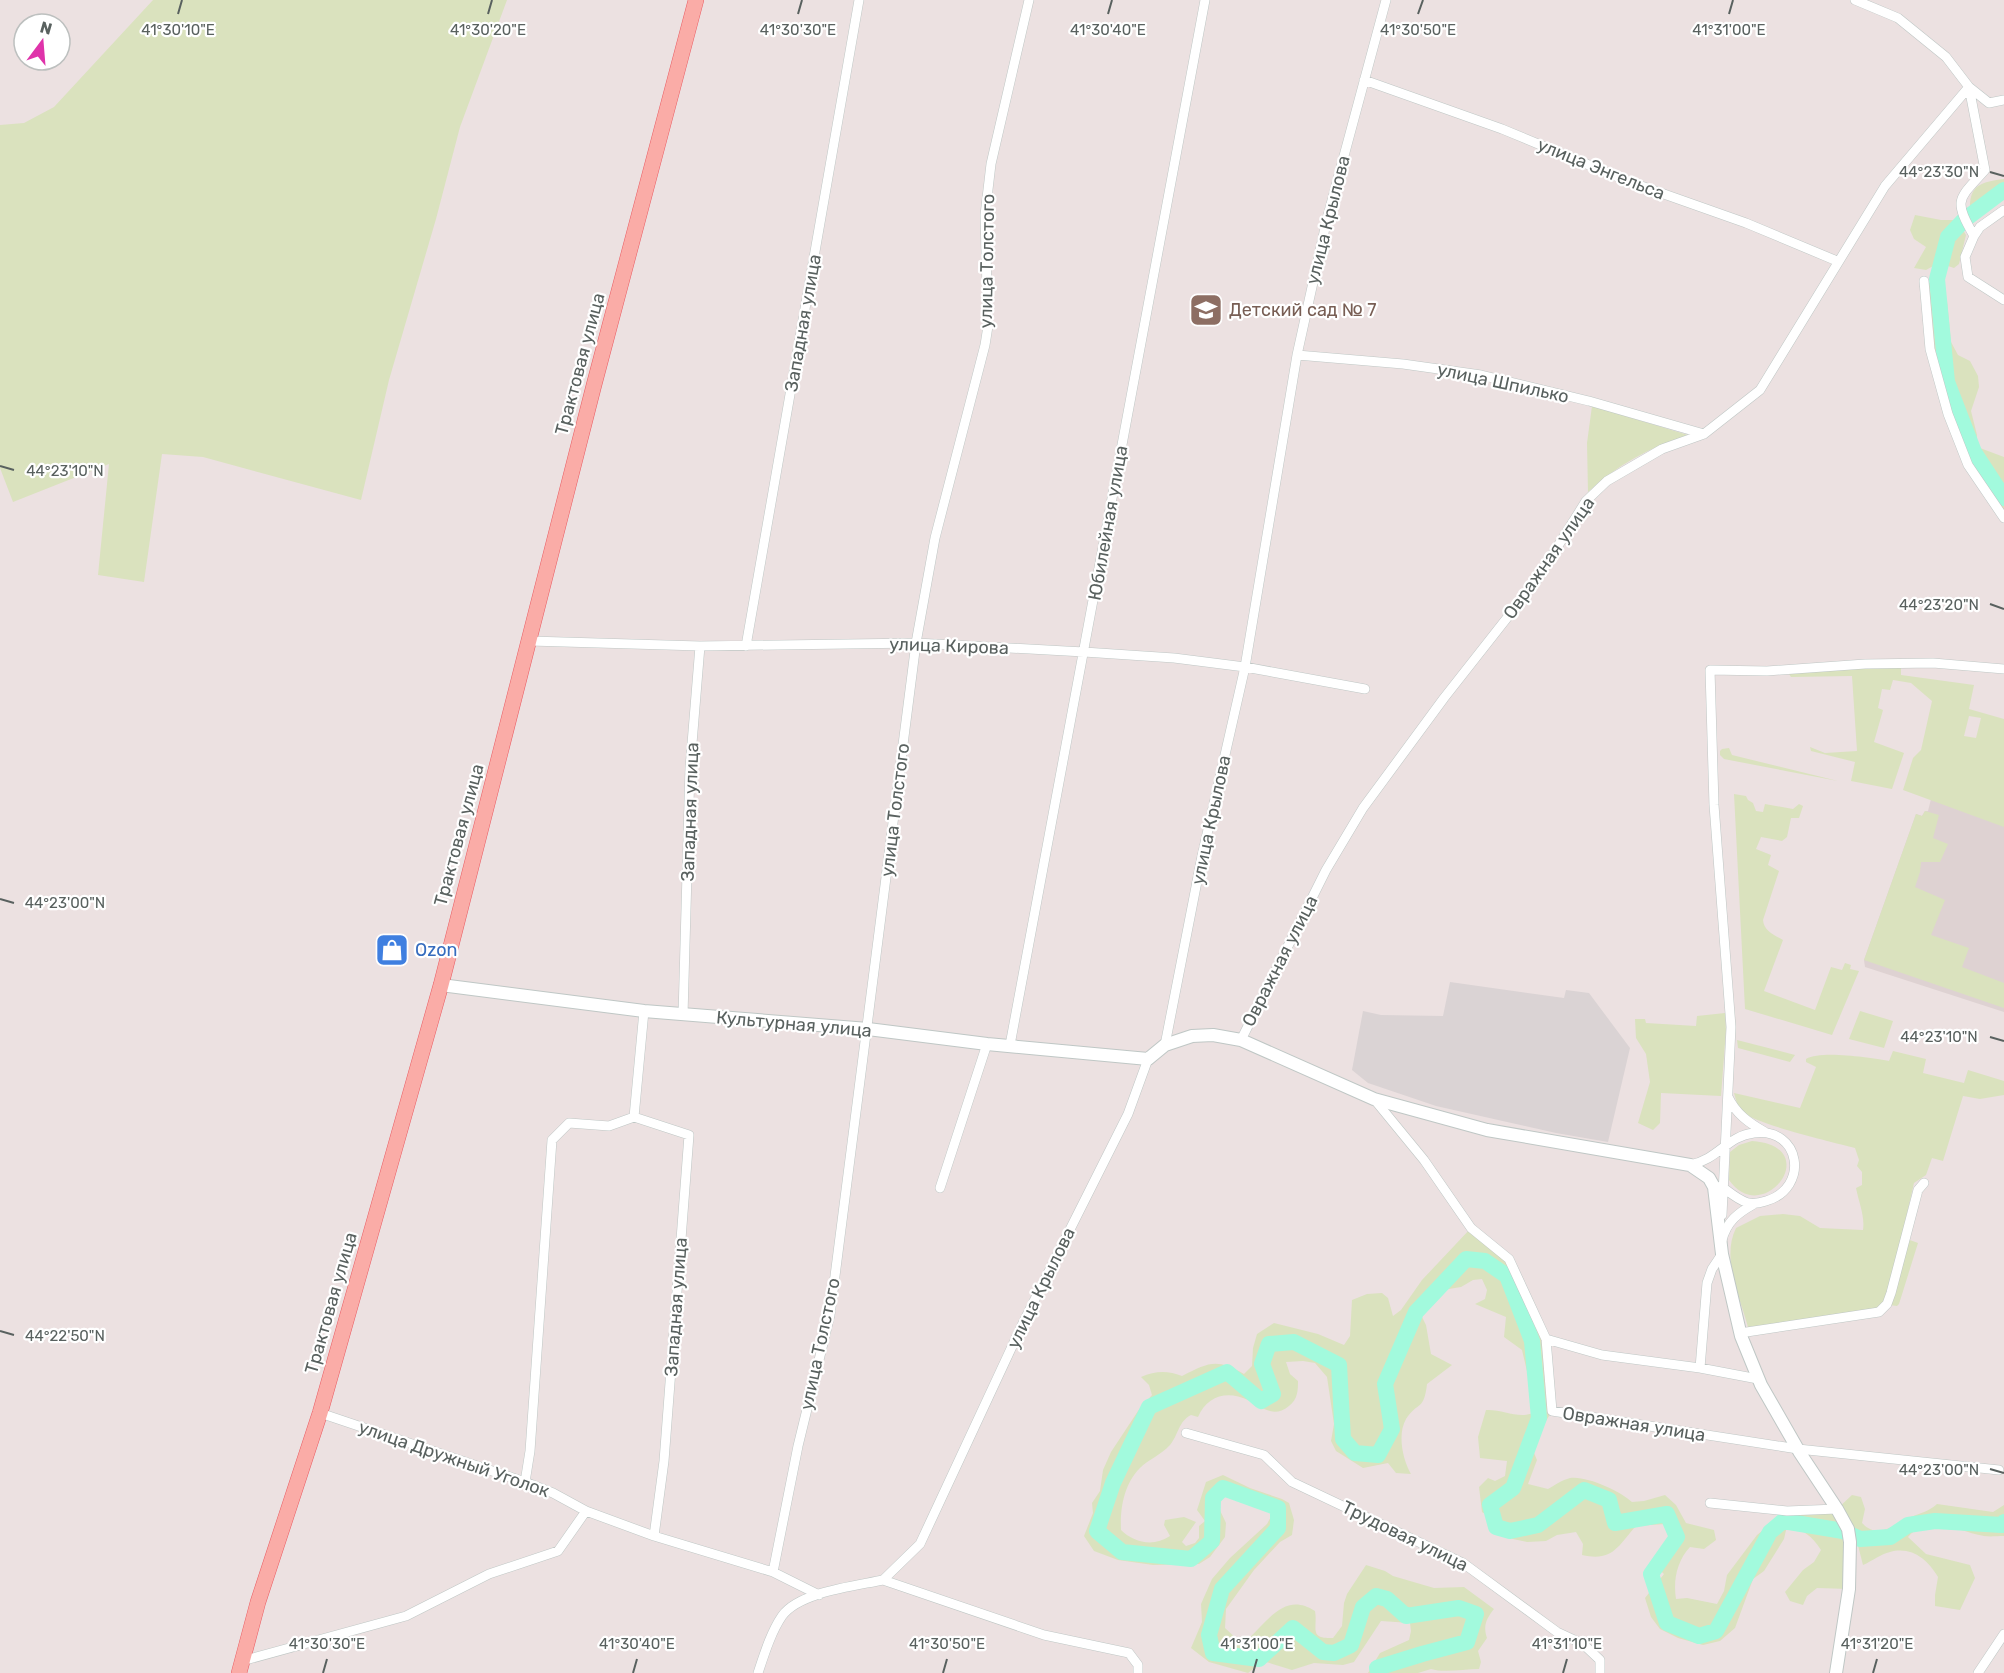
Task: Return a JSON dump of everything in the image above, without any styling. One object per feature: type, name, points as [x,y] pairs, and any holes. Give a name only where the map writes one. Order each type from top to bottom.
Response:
[{"type":"main road","name":"Трактовая улица","points":[[240,1667],[258,1602],[320,1413],[441,985],[591,397],[696,0]]},
{"type":"street","name":"Западная улица","points":[[746,646],[859,0]]},
{"type":"street","name":"улица Толстого","points":[[773,1572],[798,1446],[830,1315],[916,643],[935,538],[985,345],[988,326],[985,215],[991,164],[1029,0]]},
{"type":"street","name":"Юбилейная улица","points":[[1010,1045],[1205,0]]},
{"type":"street","name":"улица Крылова","points":[[1165,1045],[1202,856],[1245,667],[1297,355],[1327,219],[1386,0]]},
{"type":"street","points":[[1855,0],[1898,18],[1946,57],[1969,87],[1989,103],[2004,100]]},
{"type":"street","name":"улица Энгельса","points":[[1364,80],[1502,129],[1630,182],[1746,223],[1837,261]]},
{"type":"street","points":[[1969,87],[1985,170],[1963,195],[1960,213],[1974,236]]},
{"type":"street","name":"Овражная улица","points":[[1241,1040],[1326,870],[1363,808],[1444,698],[1536,580],[1586,501],[1608,481],[1662,449],[1704,434],[1760,390],[1885,186],[1969,87]]},
{"type":"street","points":[[2004,210],[1980,227],[1965,257],[1968,277],[2004,300]]},
{"type":"street","points":[[1924,281],[1930,349],[1948,414],[1968,465],[2004,518]]},
{"type":"street","name":"улица Шпилько","points":[[1297,355],[1403,364],[1481,375],[1589,401],[1704,434]]},
{"type":"street","name":"улица Кирова","points":[[530,641],[700,646],[916,643],[1084,652],[1174,658],[1245,667],[1365,689]]},
{"type":"street","name":"Западная улица","points":[[683,1014],[690,768],[700,646]]},
{"type":"street","points":[[1721,1251],[1731,1027],[1714,795],[1710,670],[1767,671],[1864,664],[1933,663],[2004,669]]},
{"type":"street","name":"Культурная улица","points":[[441,985],[644,1011],[868,1029],[987,1044],[1148,1059]]},
{"type":"street","points":[[525,1482],[530,1451],[552,1140],[569,1123],[609,1126],[634,1118],[644,1011]]},
{"type":"street","name":"Овражная улица","points":[[1165,1045],[1192,1036],[1213,1035],[1241,1040],[1374,1099],[1487,1130],[1690,1165]]},
{"type":"street","points":[[940,1188],[987,1044]]},
{"type":"street","points":[[1148,1059],[1165,1045]]},
{"type":"street","name":"улица Крылова","points":[[883,1580],[920,1544],[1022,1324],[1128,1114],[1148,1059]]},
{"type":"street","points":[[1700,1368],[1707,1283],[1721,1251],[1728,1223],[1738,1213],[1754,1204],[1774,1199],[1785,1191],[1790,1186],[1795,1170],[1790,1147],[1780,1137],[1749,1123],[1737,1113],[1727,1095]]},
{"type":"street","name":"Овражная улица","points":[[1374,1099],[1424,1160],[1471,1228],[1509,1259],[1546,1339],[1552,1411],[1798,1449],[1999,1470]]},
{"type":"street","name":"Западная улица","points":[[634,1118],[689,1135],[664,1461],[654,1536]]},
{"type":"street","points":[[1690,1165],[1712,1158],[1745,1134],[1767,1133]]},
{"type":"street","points":[[1690,1165],[1739,1199],[1754,1204]]},
{"type":"street","points":[[1709,1178],[1716,1195],[1721,1251],[1740,1333],[1758,1379],[1798,1449],[1837,1509],[1849,1536],[1849,1589],[1836,1673]]},
{"type":"street","points":[[1740,1333],[1879,1312],[1887,1304],[1891,1293],[1918,1190],[1924,1184]]},
{"type":"street","points":[[1546,1339],[1602,1355],[1700,1368],[1758,1379]]},
{"type":"street","name":"улица Дружный Уголок","points":[[320,1413],[525,1482],[553,1493],[586,1511],[654,1536],[773,1572]]},
{"type":"street","name":"Трудовая улица","points":[[1186,1433],[1264,1455],[1292,1482],[1463,1563],[1557,1632],[1583,1644],[1600,1660],[1600,1673]]},
{"type":"street","points":[[1710,1503],[1787,1511],[1837,1509]]},
{"type":"street","points":[[240,1667],[406,1616],[489,1574],[558,1551],[586,1511]]},
{"type":"street","points":[[773,1572],[819,1595]]},
{"type":"street","points":[[758,1673],[782,1616],[797,1603],[819,1595],[883,1580],[1044,1635],[1128,1653],[1138,1665],[1138,1673]]},
{"type":"street","points":[[1978,1673],[2004,1634]]},
{"type":"shaded area","points":[[2004,741],[2004,1012],[1865,967],[1864,960],[1916,814],[1922,816],[1925,811],[1928,811],[1931,799]]},
{"type":"shaded area","points":[[1450,982],[1564,998],[1566,990],[1589,993],[1630,1048],[1608,1142],[1556,1133],[1436,1106],[1368,1083],[1352,1070],[1363,1011],[1381,1015],[1443,1016]]},
{"type":"green space","points":[[153,0],[507,0],[460,127],[389,380],[361,500],[203,457],[162,454],[144,582],[98,575],[109,464],[13,502],[0,468],[0,125],[24,123],[54,107]]},
{"type":"green space","points":[[2004,179],[2004,197],[1989,208],[1970,210],[1972,195],[1978,186]]},
{"type":"green space","points":[[1915,215],[1941,220],[1957,220],[1966,235],[1959,264],[1954,268],[1948,266],[1946,259],[1926,270],[1914,268],[1926,247],[1914,239],[1910,230]]},
{"type":"green space","points":[[1929,283],[1935,283],[1936,296],[1947,301],[1951,342],[1958,355],[1970,361],[1978,376],[1979,387],[1971,411],[1977,443],[1963,438],[1948,402],[1931,345]]},
{"type":"green space","points":[[1592,406],[1688,435],[1660,445],[1635,458],[1611,473],[1588,492],[1587,443]]},
{"type":"green space","points":[[1980,448],[2004,457],[2004,510],[1972,466],[1973,458]]},
{"type":"green space","points":[[1901,666],[1901,675],[1974,685],[1969,709],[2004,719],[2004,827],[1903,790],[1913,758],[1921,750],[1932,701],[1911,683],[1893,680],[1890,690],[1882,689],[1878,708],[1883,710],[1874,742],[1904,753],[1892,789],[1851,781],[1855,762],[1811,751],[1810,747],[1825,753],[1857,751],[1852,676],[1791,677],[1787,671]],"holes":[[[1969,716],[1981,718],[1976,738],[1964,736]]]},
{"type":"green space","points":[[1729,748],[1732,755],[1838,781],[1724,759],[1720,751]]},
{"type":"green space","points":[[1734,794],[1746,796],[1753,803],[1756,811],[1763,812],[1765,804],[1793,809],[1799,804],[1803,806],[1799,818],[1791,818],[1787,837],[1782,841],[1761,837],[1756,849],[1771,855],[1768,865],[1779,871],[1763,920],[1767,930],[1783,940],[1764,991],[1815,1010],[1831,967],[1842,970],[1845,963],[1851,965],[1850,969],[1859,971],[1832,1035],[1745,1009]]},
{"type":"green space","points":[[1925,811],[1939,815],[1933,838],[1948,844],[1940,862],[1921,862],[1915,887],[1945,900],[1931,935],[1969,948],[1962,967],[2004,983],[2004,1008],[1864,960],[1916,814],[1922,816]]},
{"type":"green space","points":[[1860,1011],[1893,1021],[1884,1048],[1849,1039]]},
{"type":"green space","points":[[1725,1013],[1726,1030],[1721,1096],[1661,1093],[1660,1123],[1653,1130],[1638,1123],[1650,1082],[1646,1054],[1636,1038],[1635,1019],[1645,1019],[1646,1023],[1696,1026],[1697,1016]]},
{"type":"green space","points":[[1737,1040],[1795,1055],[1790,1062],[1738,1048]]},
{"type":"green space","points":[[1893,1051],[1926,1059],[1923,1073],[1964,1083],[1968,1070],[2004,1081],[2004,1095],[1980,1099],[1963,1096],[1943,1161],[1932,1158],[1926,1175],[1914,1183],[1888,1297],[1877,1308],[1756,1329],[1748,1327],[1731,1265],[1730,1252],[1736,1228],[1760,1216],[1783,1214],[1800,1216],[1820,1228],[1863,1230],[1856,1188],[1862,1185],[1862,1172],[1857,1166],[1859,1160],[1855,1148],[1777,1127],[1749,1116],[1741,1111],[1734,1093],[1800,1108],[1816,1067],[1806,1062],[1806,1059],[1813,1056],[1834,1055],[1889,1061]]},
{"type":"green space","points":[[1752,1141],[1774,1146],[1784,1156],[1786,1168],[1781,1181],[1771,1191],[1757,1195],[1743,1193],[1729,1180],[1730,1152],[1739,1145]]},
{"type":"green space","points":[[1471,1228],[1506,1257],[1546,1339],[1552,1411],[1537,1436],[1534,1453],[1537,1460],[1528,1484],[1548,1489],[1564,1480],[1577,1478],[1603,1485],[1632,1502],[1665,1495],[1676,1505],[1686,1523],[1714,1530],[1716,1540],[1704,1549],[1690,1547],[1686,1552],[1677,1571],[1676,1599],[1687,1598],[1717,1604],[1724,1591],[1727,1575],[1757,1535],[1781,1516],[1797,1516],[1807,1510],[1837,1509],[1852,1495],[1861,1497],[1865,1509],[1862,1523],[1868,1528],[1881,1531],[1925,1512],[1937,1504],[1993,1512],[2004,1505],[2004,1536],[1984,1536],[1935,1525],[1916,1530],[1908,1537],[1926,1554],[1970,1565],[1975,1578],[1960,1610],[1935,1606],[1938,1577],[1924,1560],[1912,1553],[1890,1552],[1863,1565],[1853,1526],[1848,1530],[1849,1589],[1817,1588],[1807,1596],[1803,1605],[1790,1601],[1785,1592],[1803,1570],[1814,1562],[1821,1550],[1807,1534],[1787,1526],[1784,1539],[1764,1571],[1753,1579],[1735,1628],[1720,1641],[1703,1645],[1678,1638],[1660,1629],[1651,1617],[1645,1598],[1664,1574],[1652,1563],[1671,1534],[1665,1524],[1636,1526],[1614,1551],[1592,1557],[1582,1555],[1583,1544],[1576,1532],[1557,1535],[1546,1541],[1527,1542],[1500,1534],[1499,1523],[1482,1512],[1479,1487],[1488,1478],[1495,1481],[1505,1476],[1507,1461],[1480,1458],[1478,1437],[1486,1410],[1527,1415],[1533,1413],[1534,1401],[1522,1350],[1504,1337],[1506,1317],[1475,1304],[1485,1299],[1487,1290],[1482,1279],[1473,1280],[1461,1287],[1443,1290],[1428,1304],[1422,1317],[1426,1325],[1431,1354],[1452,1365],[1427,1384],[1422,1402],[1410,1413],[1403,1425],[1402,1447],[1411,1474],[1396,1473],[1388,1463],[1363,1468],[1336,1451],[1331,1441],[1334,1424],[1327,1377],[1315,1363],[1286,1362],[1290,1374],[1298,1381],[1297,1394],[1292,1403],[1283,1410],[1273,1412],[1233,1395],[1225,1395],[1212,1400],[1198,1417],[1191,1415],[1187,1418],[1170,1445],[1135,1474],[1124,1497],[1121,1522],[1121,1530],[1132,1538],[1144,1542],[1157,1542],[1170,1536],[1164,1525],[1165,1520],[1184,1517],[1196,1522],[1182,1542],[1186,1546],[1195,1543],[1199,1538],[1199,1526],[1205,1521],[1197,1510],[1206,1482],[1223,1475],[1250,1488],[1282,1499],[1289,1503],[1294,1520],[1292,1535],[1280,1542],[1254,1570],[1226,1609],[1225,1628],[1239,1641],[1248,1639],[1278,1611],[1295,1604],[1315,1611],[1317,1634],[1320,1637],[1333,1638],[1342,1626],[1347,1594],[1366,1565],[1434,1588],[1464,1587],[1494,1609],[1486,1623],[1487,1638],[1478,1651],[1481,1662],[1479,1669],[1448,1671],[1431,1669],[1418,1673],[1368,1673],[1380,1653],[1409,1640],[1410,1623],[1381,1621],[1354,1662],[1343,1665],[1314,1663],[1292,1670],[1263,1661],[1248,1673],[1209,1662],[1191,1648],[1202,1622],[1201,1604],[1212,1579],[1230,1558],[1267,1524],[1274,1511],[1242,1499],[1222,1497],[1217,1504],[1226,1523],[1225,1537],[1210,1557],[1199,1564],[1153,1565],[1118,1560],[1094,1551],[1084,1536],[1093,1513],[1092,1503],[1100,1491],[1103,1470],[1111,1452],[1138,1411],[1152,1395],[1149,1385],[1141,1377],[1161,1372],[1182,1376],[1213,1364],[1227,1366],[1244,1374],[1252,1366],[1257,1334],[1274,1323],[1318,1334],[1344,1345],[1350,1336],[1352,1300],[1367,1294],[1382,1293],[1388,1298],[1393,1316],[1401,1310],[1422,1280]]},
{"type":"green space","points":[[1907,1239],[1918,1243],[1899,1304],[1889,1305]]},
{"type":"waterway","points":[[2004,190],[1964,220],[1948,237],[1937,279],[1947,382],[1974,452],[2004,498]]},
{"type":"waterway","points":[[1379,1673],[1377,1668],[1467,1642],[1476,1614],[1459,1608],[1406,1616],[1387,1599],[1376,1596],[1363,1607],[1351,1645],[1334,1653],[1323,1652],[1293,1628],[1259,1659],[1213,1653],[1209,1635],[1222,1589],[1278,1528],[1278,1508],[1223,1488],[1213,1498],[1212,1541],[1191,1559],[1122,1552],[1097,1531],[1113,1483],[1149,1407],[1227,1372],[1261,1401],[1273,1394],[1262,1364],[1269,1344],[1294,1342],[1339,1365],[1343,1439],[1355,1453],[1378,1455],[1392,1429],[1385,1384],[1416,1312],[1466,1259],[1485,1261],[1507,1276],[1532,1341],[1539,1418],[1513,1488],[1490,1505],[1496,1527],[1510,1531],[1538,1525],[1584,1490],[1609,1500],[1615,1523],[1667,1514],[1677,1537],[1651,1574],[1667,1623],[1699,1636],[1716,1631],[1770,1532],[1783,1521],[1843,1531],[1860,1539],[1890,1537],[1908,1525],[1935,1521],[2002,1525],[2004,1522]]},
{"type":"place","name":"Детский сад № 7","points":[[1206,310]]},
{"type":"place","name":"Ozon","points":[[392,950]]}]
